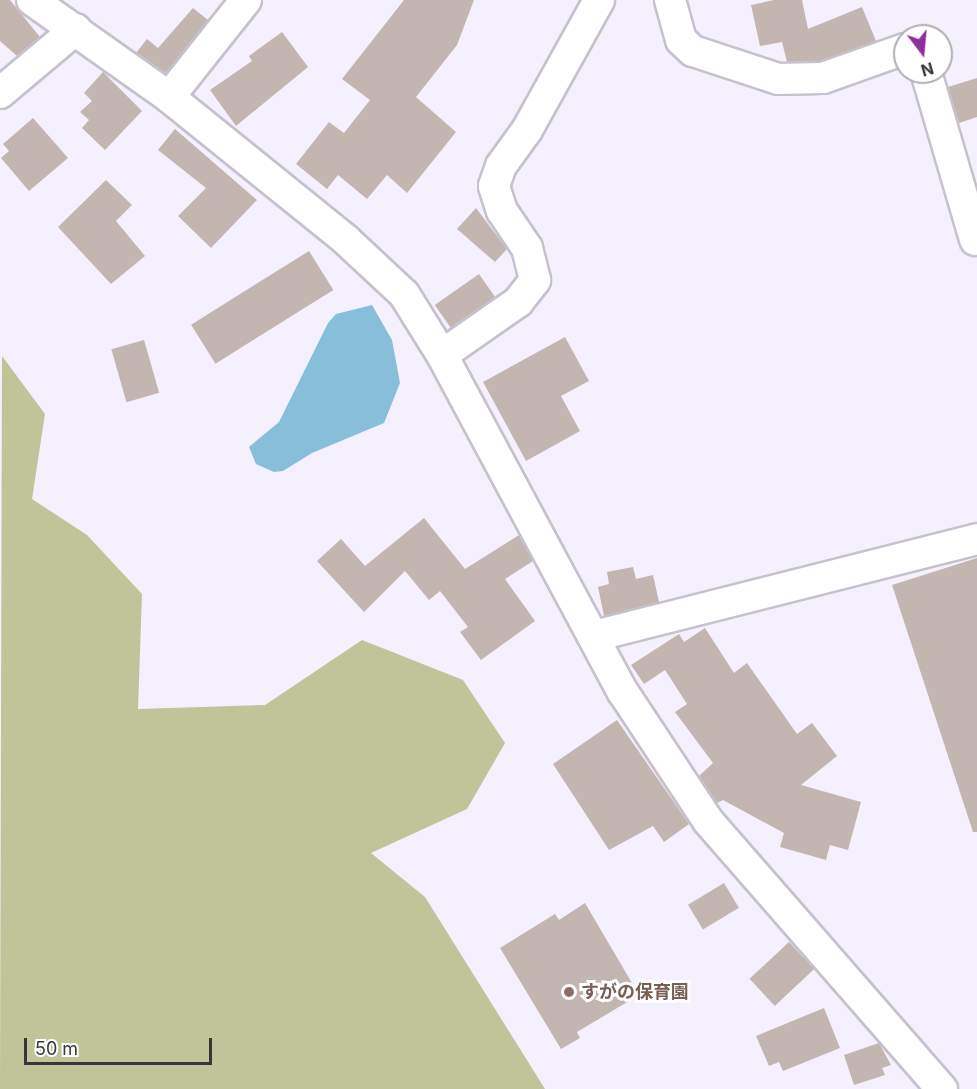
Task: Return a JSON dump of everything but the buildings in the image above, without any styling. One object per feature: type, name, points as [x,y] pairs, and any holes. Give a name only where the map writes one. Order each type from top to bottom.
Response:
[{"type":"street","points":[[32,0],[76,29],[168,97],[380,269],[404,294],[442,355],[623,692],[708,820],[942,1089]]},
{"type":"street","points":[[168,97],[246,0]]},
{"type":"street","points":[[442,355],[518,302],[535,280],[527,248],[501,211],[494,186],[501,166],[527,130],[599,0]]},
{"type":"street","points":[[670,0],[681,39],[693,51],[778,79],[823,78],[893,53]]},
{"type":"street","points":[[0,93],[76,29]]},
{"type":"street","points":[[930,84],[975,240]]},
{"type":"street","points":[[594,636],[977,539]]},
{"type":"green space","points":[[2,356],[45,414],[32,499],[87,535],[142,594],[138,709],[265,705],[362,640],[463,680],[505,743],[467,809],[371,853],[425,897],[545,1089],[0,1089]]},
{"type":"water","points":[[372,305],[392,340],[400,383],[384,423],[312,453],[283,471],[274,472],[256,464],[249,447],[279,422],[328,323],[336,314]]},
{"type":"place","name":"すがの保育園","points":[[569,992]]}]
